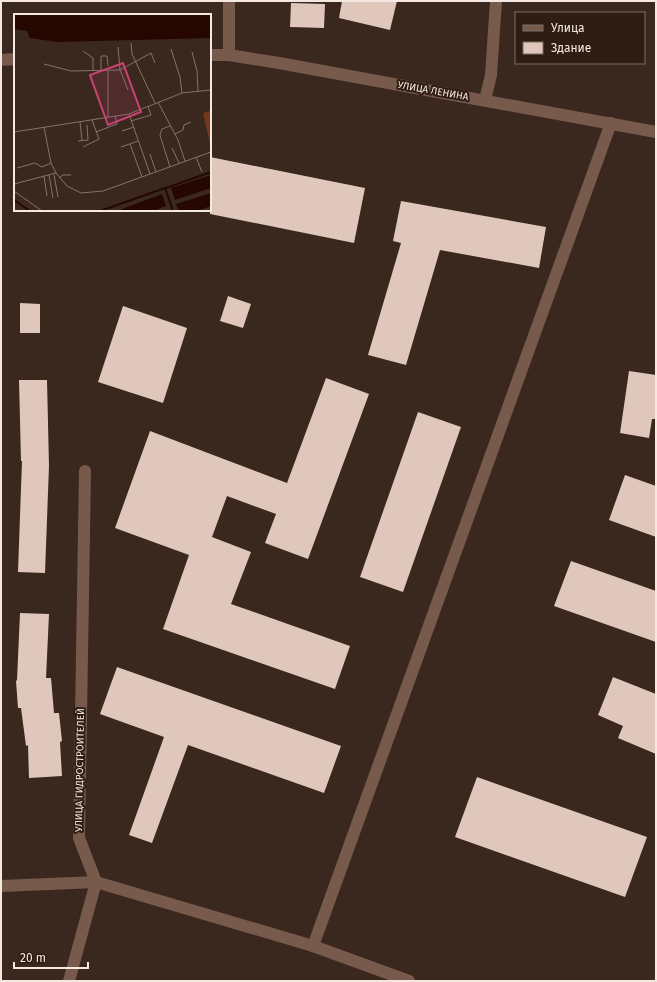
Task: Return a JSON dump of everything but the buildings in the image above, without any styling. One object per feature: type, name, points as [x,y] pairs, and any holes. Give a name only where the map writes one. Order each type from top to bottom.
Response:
[{"type":"street","points":[[229,1],[229,55]]},
{"type":"street","points":[[485,100],[491,75],[496,1]]},
{"type":"street","name":"УЛИЦА ЛЕНИНА","points":[[211,55],[229,55],[656,132]]},
{"type":"street","points":[[1,60],[14,59]]},
{"type":"street","points":[[313,946],[611,123]]},
{"type":"street","name":"УЛИЦА ГИДРОСТРОИТЕЛЕЙ","points":[[85,471],[79,838],[96,882]]},
{"type":"street","points":[[69,981],[96,882]]},
{"type":"street","points":[[1,886],[96,882],[313,946],[409,981]]}]
